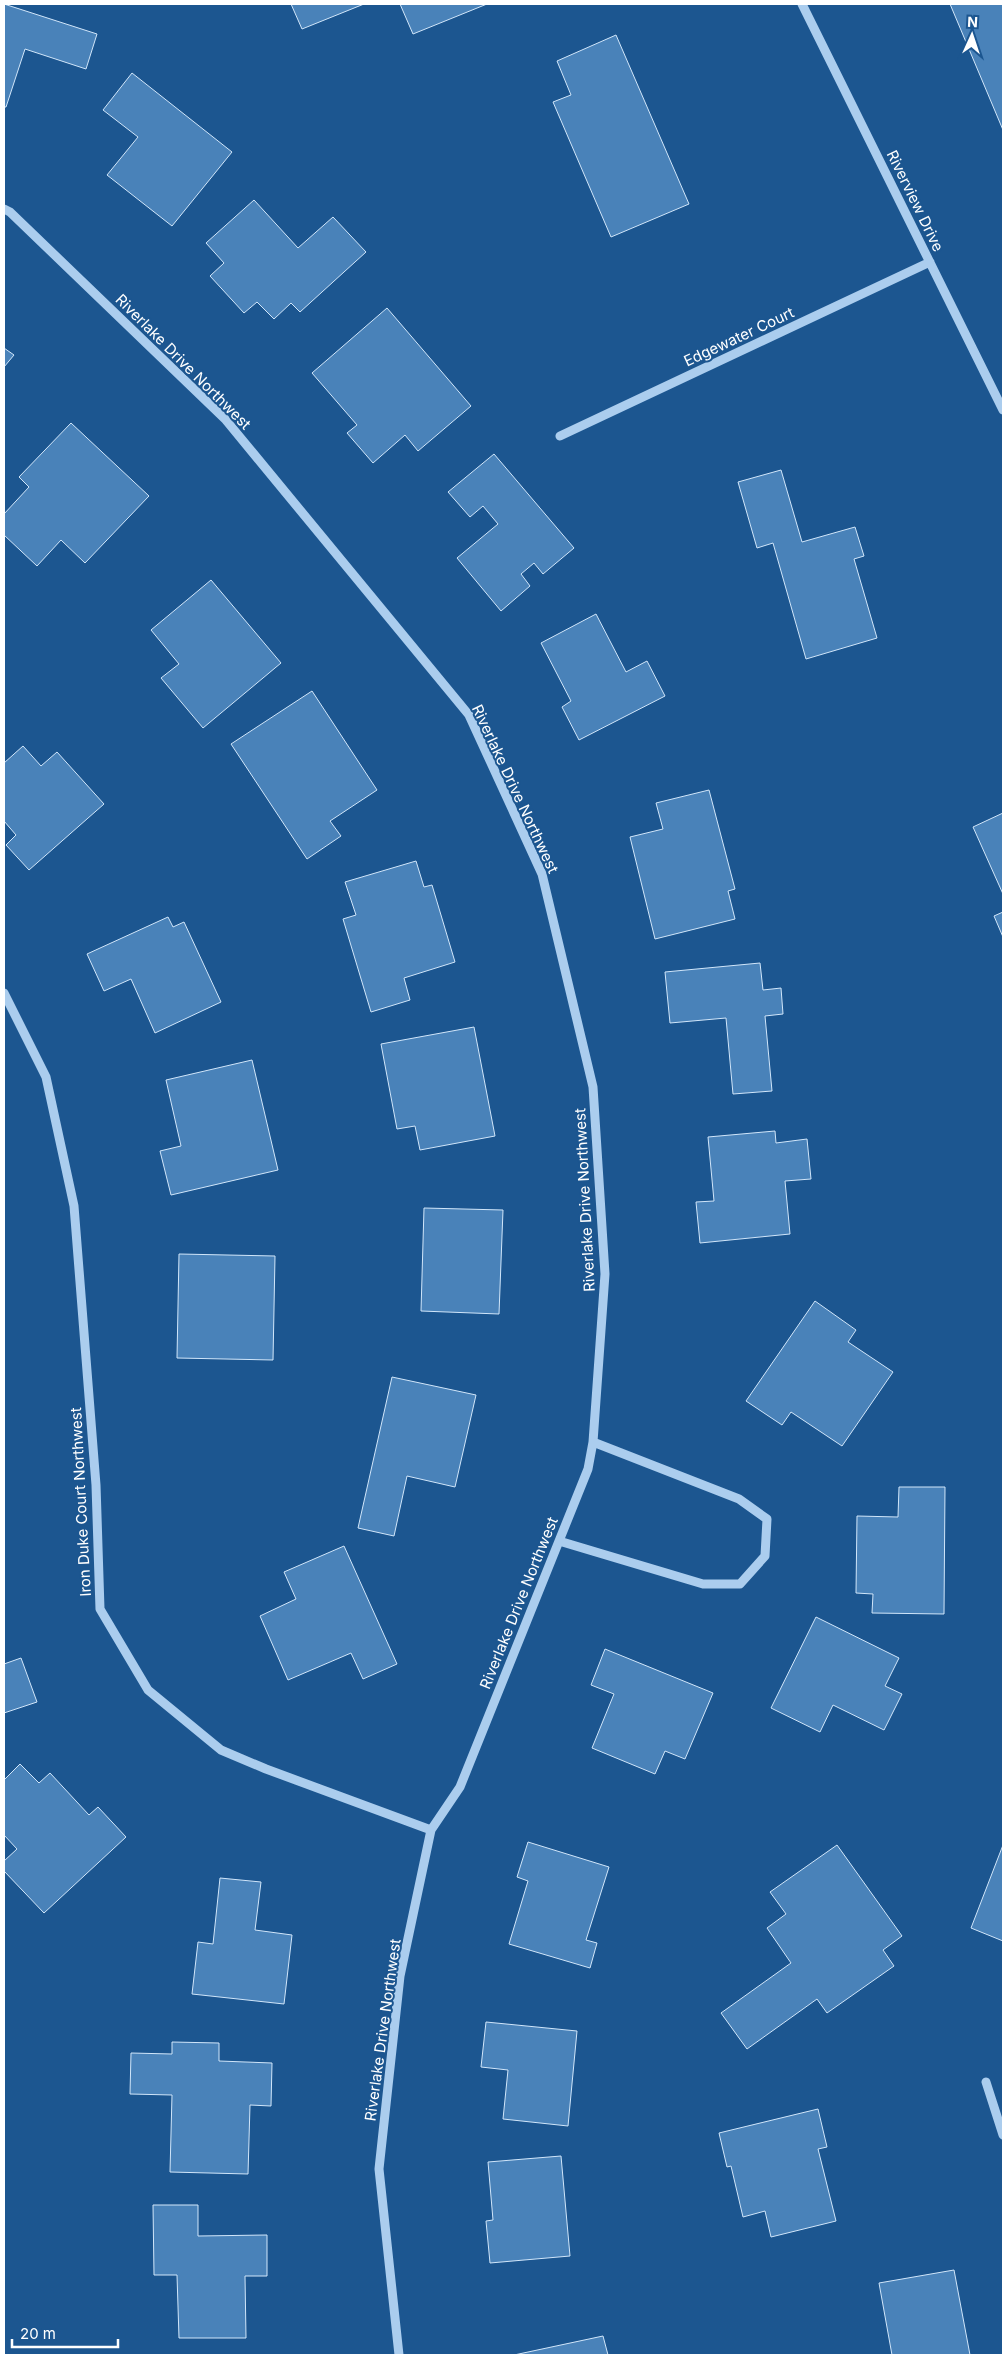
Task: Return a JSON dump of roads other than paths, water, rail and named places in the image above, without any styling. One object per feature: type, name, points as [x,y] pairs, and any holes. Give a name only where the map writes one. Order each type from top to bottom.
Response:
[{"type":"street","name":"Riverview Drive","points":[[802,4],[1003,410]]},
{"type":"street","name":"Riverlake Drive Northwest","points":[[4,209],[10,212],[225,419],[468,715],[542,874],[593,1087],[605,1274],[593,1442],[588,1469],[460,1787],[431,1830],[400,1976],[379,2168],[399,2355]]},
{"type":"street","name":"Edgewater Court","points":[[560,436],[930,262]]},
{"type":"street","name":"Iron Duke Court Northwest","points":[[4,992],[46,1077],[74,1206],[96,1485],[100,1609],[148,1690],[221,1750],[266,1769],[431,1830]]},
{"type":"street","points":[[559,1541],[703,1584],[740,1584],[765,1556],[767,1519],[739,1499],[593,1442]]},
{"type":"street","points":[[986,2082],[1003,2135]]}]
